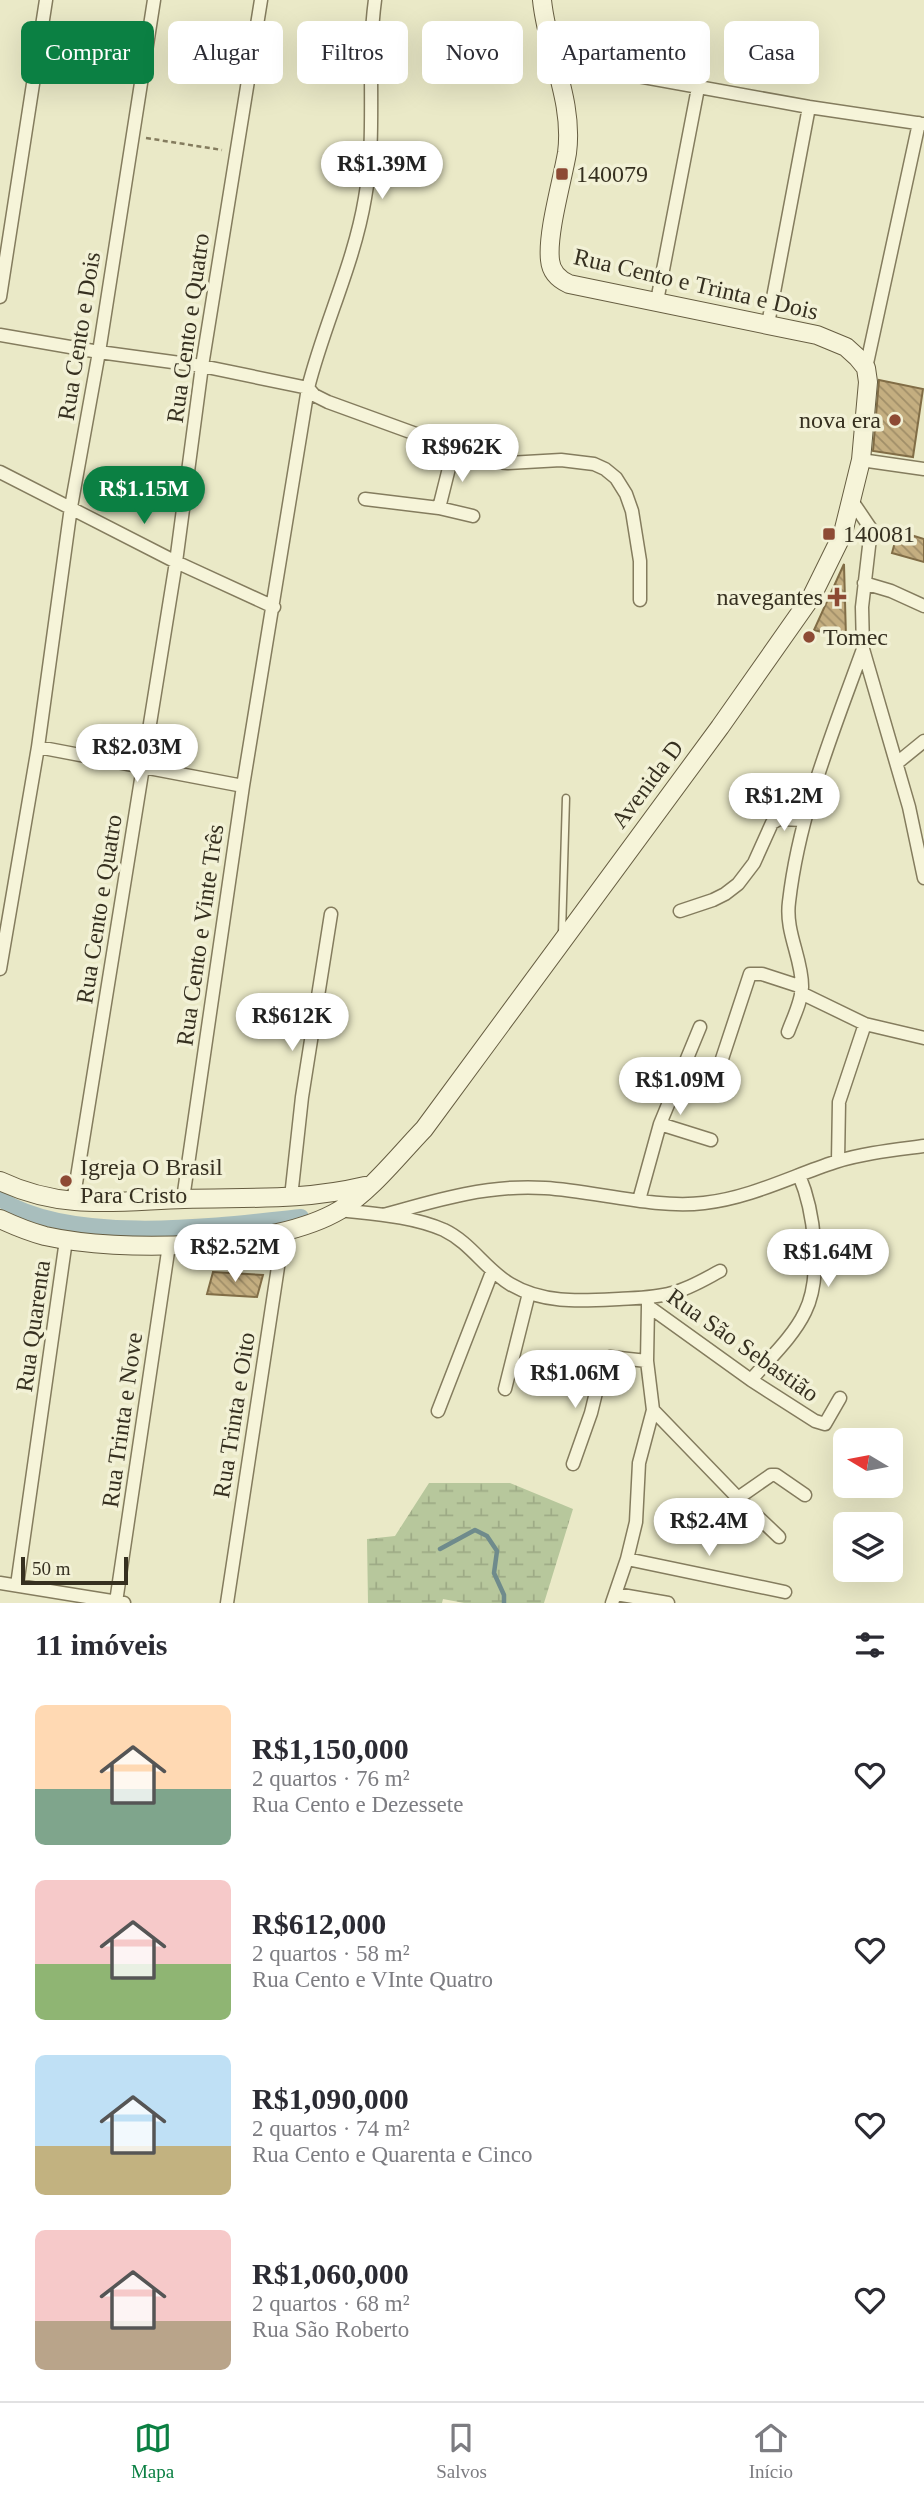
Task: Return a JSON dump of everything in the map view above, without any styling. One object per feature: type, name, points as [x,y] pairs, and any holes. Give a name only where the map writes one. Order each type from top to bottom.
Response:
[{"type":"main road","name":"Rua Cento e Trinta e Dois","points":[[542,0],[546,21]]},
{"type":"main road","name":"Rua Cento e Trinta e Dois","points":[[561,84],[569,125],[550,260],[560,280],[607,293],[817,335],[846,348],[866,369]]},
{"type":"main road","name":"Avenida D","points":[[0,1219],[43,1235],[66,1240],[122,1245],[229,1241],[284,1234],[339,1210],[372,1184],[424,1129],[720,727],[813,596],[843,533],[861,460],[866,369]]},
{"type":"main road","points":[[0,1181],[41,1196],[72,1202],[118,1204],[183,1199],[291,1197],[329,1194],[372,1184]]},
{"type":"street","points":[[0,297],[46,0]]},
{"type":"street","name":"Rua Cento e Dois","points":[[0,969],[6,901],[38,747],[71,507],[99,352],[154,0]]},
{"type":"street","name":"Rua Cento e Quatro","points":[[72,1202],[144,768],[176,562],[202,366],[261,0]]},
{"type":"street","name":"Rua Cento e Vinte Três","points":[[183,1199],[243,786],[308,388],[321,339],[352,259],[366,196],[373,129],[375,0]]},
{"type":"street","points":[[677,84],[922,123],[866,369]]},
{"type":"street","points":[[657,301],[698,88]]},
{"type":"street","points":[[768,324],[809,107]]},
{"type":"street","points":[[0,335],[202,366],[308,388],[314,395],[328,402],[427,438],[472,460],[508,463],[561,460],[594,464],[616,478],[632,511],[640,561],[640,600]]},
{"type":"street","points":[[439,508],[453,452]]},
{"type":"street","points":[[861,460],[924,469]]},
{"type":"street","points":[[0,472],[176,562],[274,607]]},
{"type":"street","points":[[850,498],[872,529],[862,607],[863,649],[909,807],[924,878]]},
{"type":"street","points":[[365,499],[439,508],[473,516]]},
{"type":"street","points":[[864,583],[891,591],[924,606]]},
{"type":"street","points":[[788,1032],[802,990],[791,937],[788,905],[804,820],[810,795],[863,649]]},
{"type":"street","points":[[897,763],[924,741]]},
{"type":"street","points":[[38,747],[243,786]]},
{"type":"street","points":[[909,807],[924,815]]},
{"type":"street","points":[[680,911],[713,900],[737,884],[754,863],[772,823],[779,819],[804,820]]},
{"type":"street","points":[[291,1197],[302,1097],[331,914]]},
{"type":"street","points":[[718,1070],[750,974],[762,974],[802,990],[865,1024],[924,1038]]},
{"type":"street","points":[[838,1161],[839,1102],[865,1024]]},
{"type":"street","points":[[639,1200],[660,1124],[700,1027]]},
{"type":"street","points":[[660,1124],[711,1140]]},
{"type":"street","points":[[384,1215],[478,1191],[511,1187],[569,1190],[639,1200],[701,1204],[765,1188],[838,1161],[924,1146]]},
{"type":"street","points":[[751,1380],[800,1321],[811,1297],[814,1243],[812,1218],[808,1197],[799,1175]]},
{"type":"street","points":[[339,1210],[384,1215],[444,1230],[461,1240],[492,1272],[529,1293],[578,1301],[648,1301],[695,1284],[720,1271]]},
{"type":"street","name":"Rua Trinta e Oito","points":[[227,1603],[284,1234]]},
{"type":"street","name":"Rua Quarenta","points":[[17,1585],[66,1240]]},
{"type":"street","name":"Rua Trinta e Nove","points":[[120,1602],[169,1245]]},
{"type":"street","points":[[438,1411],[492,1272]]},
{"type":"street","points":[[505,1389],[529,1293]]},
{"type":"street","points":[[648,1301],[646,1361],[653,1410],[639,1464],[636,1522],[614,1599],[668,1603]]},
{"type":"street","name":"Rua São Sebastião","points":[[648,1301],[751,1380],[820,1423],[825,1424],[828,1421],[841,1398]]},
{"type":"street","points":[[573,1464],[592,1413],[604,1360],[610,1357],[646,1361]]},
{"type":"street","points":[[653,1410],[779,1536]]},
{"type":"street","points":[[738,1497],[771,1475],[776,1475],[805,1495]]},
{"type":"street","points":[[627,1559],[785,1592]]},
{"type":"street","points":[[0,1583],[92,1600],[120,1602]]},
{"type":"lane","points":[[562,942],[566,798]]},
{"type":"path","points":[[132,135],[236,152]]},
{"type":"green space","points":[[429,1483],[510,1483],[573,1509],[544,1603],[464,1603],[443,1599],[442,1603],[368,1603],[367,1539],[395,1536]]},
{"type":"building","name":"nova era","points":[[879,380],[923,389],[913,457],[873,451]]},
{"type":"building","points":[[898,531],[924,539],[924,562],[892,553]]},
{"type":"building","name":"navegantes","points":[[844,564],[846,638],[814,630]]},
{"type":"building","points":[[213,1272],[263,1275],[257,1297],[207,1294]]},
{"type":"waterway","points":[[0,1199],[30,1213],[66,1222],[105,1227],[188,1227],[301,1217]]},
{"type":"waterway","points":[[440,1549],[475,1530],[487,1536],[497,1551],[494,1573],[504,1595],[504,1603]]},
{"type":"place","name":"140079","points":[[562,174]]},
{"type":"place","name":"nova era","points":[[895,420]]},
{"type":"place","name":"140081","points":[[829,534]]},
{"type":"place","name":"navegantes","points":[[837,597]]},
{"type":"place","name":"Tomec","points":[[809,637]]},
{"type":"place","name":"Igreja O Brasil Para Cristo","points":[[66,1181]]}]
